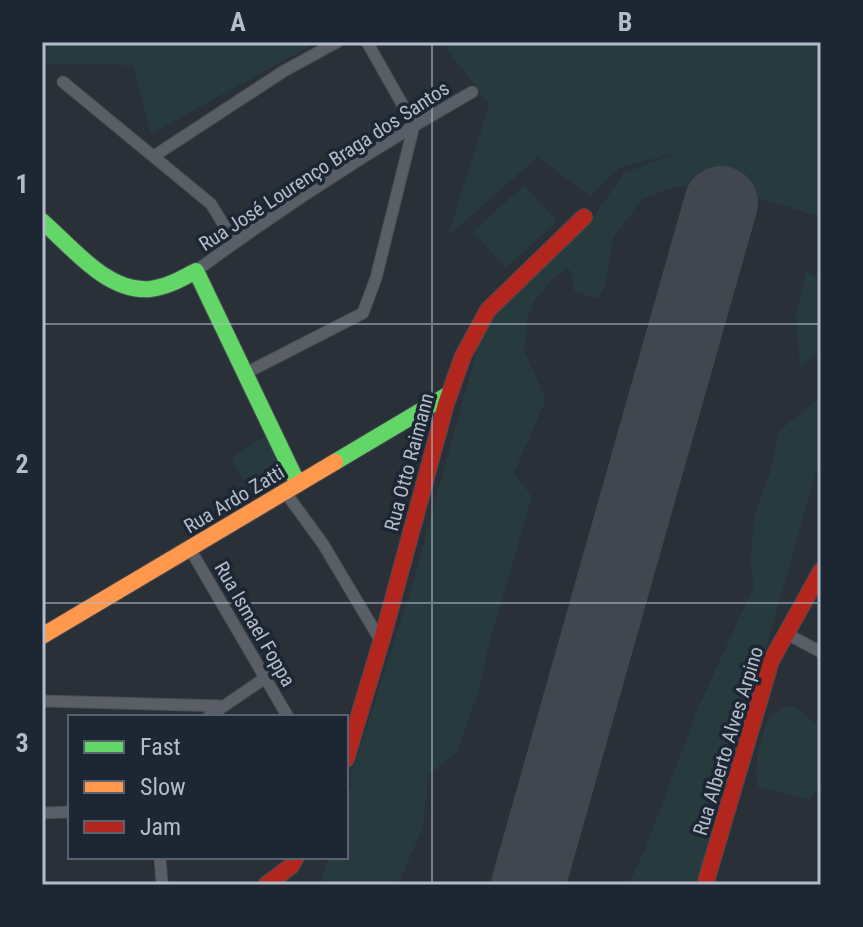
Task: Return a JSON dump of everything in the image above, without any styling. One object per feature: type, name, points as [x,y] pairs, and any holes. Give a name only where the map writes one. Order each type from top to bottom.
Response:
[{"type":"street","points":[[154,156],[284,71],[337,42]]},
{"type":"street","points":[[244,374],[363,313],[376,278],[414,125],[367,42]]},
{"type":"street","points":[[63,82],[211,204],[234,242]]},
{"type":"street","name":"Rua José Lourenço Braga dos Santos","points":[[196,271],[234,242],[414,125],[472,92]]},
{"type":"street","name":"Rua Otto Raimann","points":[[348,753],[382,644],[446,396],[478,325],[488,310],[584,217]]},
{"type":"street","points":[[42,221],[113,282],[131,289],[152,290],[170,286],[196,271],[292,488],[382,644]]},
{"type":"street","name":"Rua Ardo Zatti","points":[[42,636],[446,396]]},
{"type":"street","name":"Rua Ismael Foppa","points":[[190,549],[287,715]]},
{"type":"street","name":"Rua Alberto Alves Arpino","points":[[705,885],[771,661],[821,571]]},
{"type":"street","points":[[785,633],[821,652]]},
{"type":"street","points":[[211,715],[265,678]]},
{"type":"street","points":[[42,701],[224,706]]},
{"type":"street","points":[[42,813],[68,812]]},
{"type":"street","points":[[160,859],[162,885]]},
{"type":"street","points":[[266,885],[294,861]]},
{"type":"green space","points":[[42,42],[317,42],[151,134],[133,65],[42,64]]},
{"type":"green space","points":[[442,42],[821,42],[821,218],[708,186],[674,187],[641,200],[613,239],[605,286],[597,299],[574,291],[573,276],[568,268],[550,281],[534,302],[528,317],[524,351],[546,399],[514,473],[532,497],[489,644],[479,690],[457,752],[428,775],[423,827],[398,885],[320,885],[327,859],[348,859],[348,792],[353,781],[350,779],[414,579],[485,320],[594,216],[624,173],[677,153],[621,167],[590,196],[538,157],[448,236],[489,105]]},
{"type":"green space","points":[[524,185],[557,221],[506,268],[473,232]]},
{"type":"green space","points":[[806,272],[821,279],[821,351],[800,366],[796,315]]},
{"type":"green space","points":[[821,397],[821,454],[699,885],[628,885],[645,850],[699,706],[754,586],[750,564],[755,514],[770,473],[779,431]]},
{"type":"green space","points":[[268,434],[291,481],[256,500],[231,458]]},
{"type":"green space","points":[[787,706],[796,707],[821,728],[821,780],[810,800],[758,787],[756,779],[757,761],[768,717]]},
{"type":"runway","points":[[528,885],[721,203]]},
{"type":"traffic: fast","points":[[42,221],[91,266],[119,284],[156,288],[196,271],[298,484]]},
{"type":"traffic: fast","points":[[335,462],[446,396]]},
{"type":"traffic: slow","points":[[42,636],[335,462]]},
{"type":"traffic: jam","points":[[348,752],[446,404],[463,356],[488,310],[584,217]]},
{"type":"traffic: jam","points":[[705,885],[771,661],[821,571]]},
{"type":"traffic: jam","points":[[266,885],[291,866],[295,859]]}]
